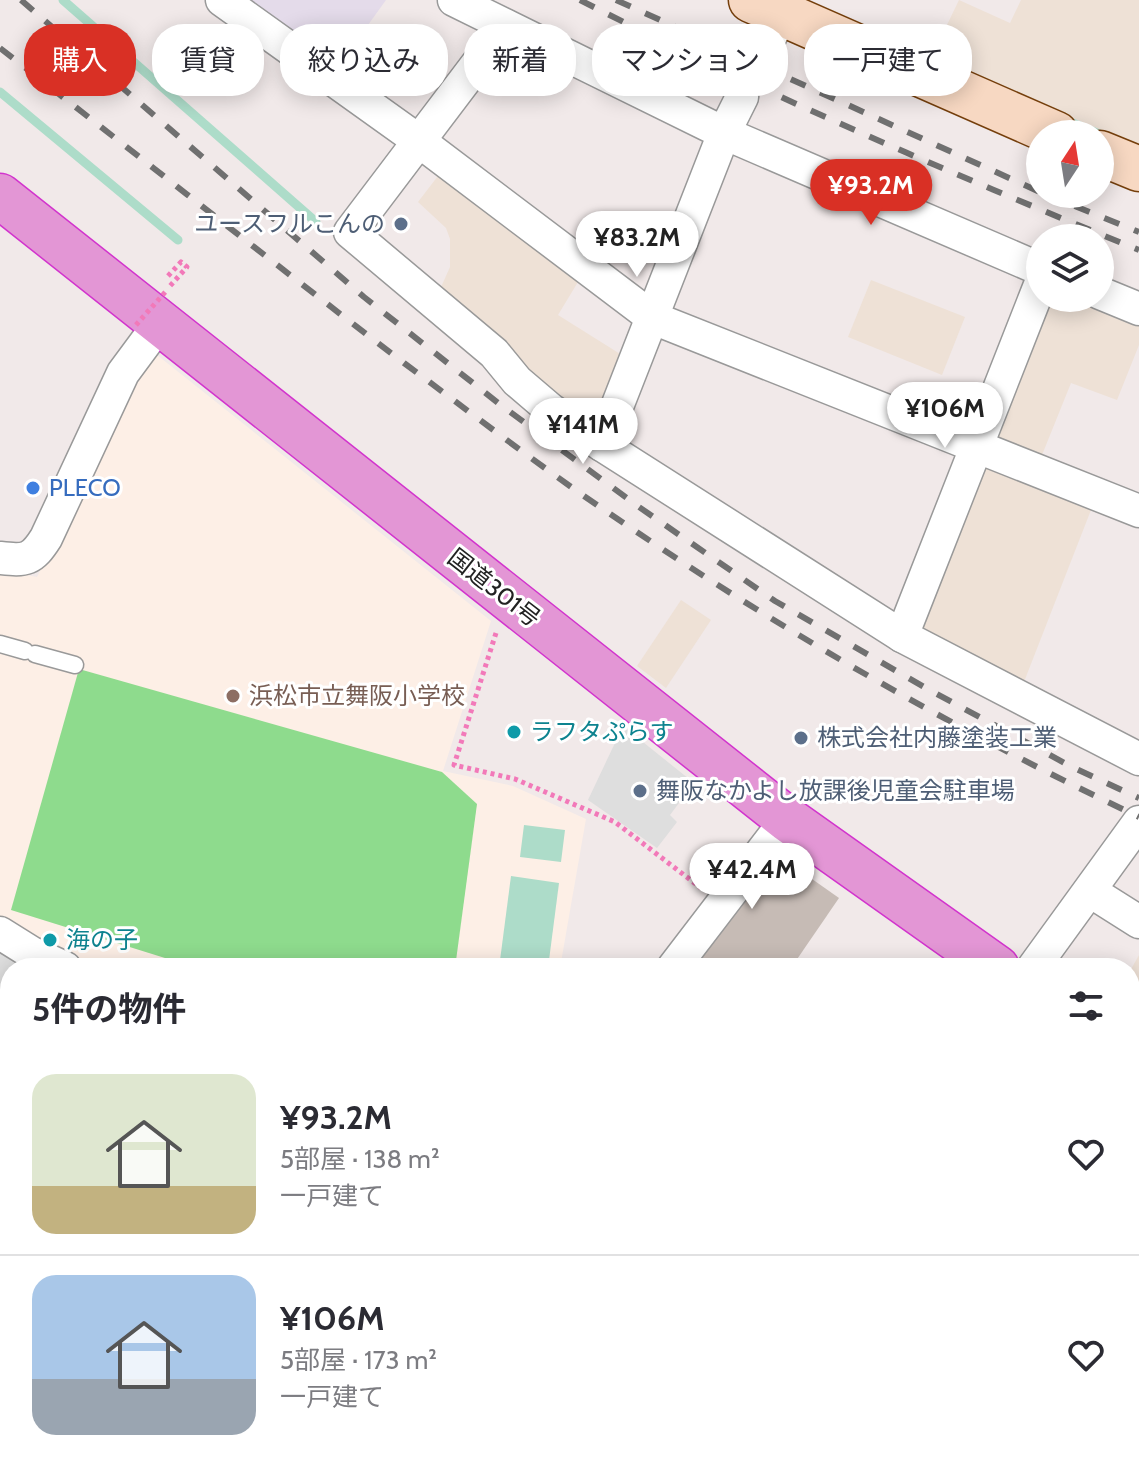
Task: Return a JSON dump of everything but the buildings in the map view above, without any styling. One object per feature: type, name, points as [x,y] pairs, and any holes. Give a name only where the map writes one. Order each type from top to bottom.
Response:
[{"type":"highway","name":"国道301号","points":[[0,196],[154,313],[787,819],[983,958]]},
{"type":"street","points":[[222,0],[419,141],[653,318],[1139,511]]},
{"type":"street","points":[[454,0],[502,24]]},
{"type":"street","points":[[771,16],[1026,122]]},
{"type":"street","points":[[576,60],[724,133],[1026,263]]},
{"type":"street","points":[[464,82],[350,232],[494,353],[517,381],[551,410],[602,445],[902,636],[1139,759]]},
{"type":"street","points":[[602,445],[724,133],[742,97]]},
{"type":"street","points":[[1114,159],[1139,169]]},
{"type":"street","points":[[1114,299],[1139,309]]},
{"type":"street","points":[[902,636],[1029,312]]},
{"type":"street","points":[[0,558],[20,561],[36,554],[154,313]]},
{"type":"street","points":[[681,958],[787,819]]},
{"type":"street","points":[[1040,958],[1139,822]]},
{"type":"street","points":[[1090,891],[1139,922]]},
{"type":"street","points":[[0,933],[43,958]]},
{"type":"lane","points":[[0,644],[75,665]]},
{"type":"path","points":[[154,313],[187,267],[181,262],[168,276]]},
{"type":"path","points":[[502,626],[496,633],[454,765],[515,779],[615,822],[722,904]]},
{"type":"shaded area","points":[[240,0],[386,0],[369,24],[280,24],[280,28]]},
{"type":"shaded area","points":[[959,0],[1010,23],[1021,0],[1139,0],[1139,146],[1114,135],[1114,120],[1078,120],[972,75],[972,24],[947,24]]},
{"type":"shaded area","points":[[441,172],[581,277],[558,315],[625,357],[598,428],[437,296],[450,267],[450,239],[446,228],[418,202]]},
{"type":"shaded area","points":[[871,280],[965,317],[942,375],[848,337]]},
{"type":"shaded area","points":[[1114,309],[1139,319],[1139,345],[1117,400],[1071,383],[1040,460],[995,442],[1042,312],[1114,312]]},
{"type":"shaded area","name":"浜松市立舞阪小学校","points":[[152,351],[491,621],[443,771],[513,786],[586,819],[562,958],[75,958],[59,953],[0,916],[0,570],[37,577]]},
{"type":"shaded area","points":[[980,466],[1091,510],[1022,687],[921,635],[918,624]]},
{"type":"shaded area","points":[[681,600],[711,620],[666,688],[637,666]]},
{"type":"shaded area","name":"舞阪なかよし放課後児童会駐車場","points":[[623,726],[694,783],[670,815],[677,822],[657,848],[588,800]]},
{"type":"shaded area","points":[[524,825],[565,830],[561,862],[520,857]]},
{"type":"shaded area","points":[[785,860],[839,898],[798,958],[697,958],[770,862]]},
{"type":"shaded area","points":[[511,876],[559,883],[549,958],[500,958]]},
{"type":"shaded area","points":[[0,941],[30,958],[0,958]]},
{"type":"green space","points":[[79,669],[442,772],[477,804],[456,958],[165,958],[11,910]]},
{"type":"waterway","points":[[63,0],[316,222]]},
{"type":"waterway","points":[[0,92],[178,240]]},
{"type":"railway","points":[[21,0],[364,297],[502,406],[639,507],[775,601],[924,687],[1072,767],[1139,798]]},
{"type":"railway","points":[[580,0],[857,131],[1139,250]]},
{"type":"railway","points":[[616,0],[1026,186]]},
{"type":"railway","points":[[0,48],[404,363],[628,526],[751,606],[878,681],[1007,752],[1139,817]]},
{"type":"railway","points":[[1080,208],[1139,232]]},
{"type":"place","name":"ユースフルこんの","points":[[401,224]]},
{"type":"place","name":"PLECO","points":[[33,488]]},
{"type":"place","name":"浜松市立舞阪小学校","points":[[233,696]]},
{"type":"place","name":"ラフタぷらす","points":[[514,732]]},
{"type":"place","name":"株式会社内藤塗装工業","points":[[801,738]]},
{"type":"place","name":"舞阪なかよし放課後児童会駐車場","points":[[640,791]]},
{"type":"place","name":"海の子","points":[[50,940]]}]
